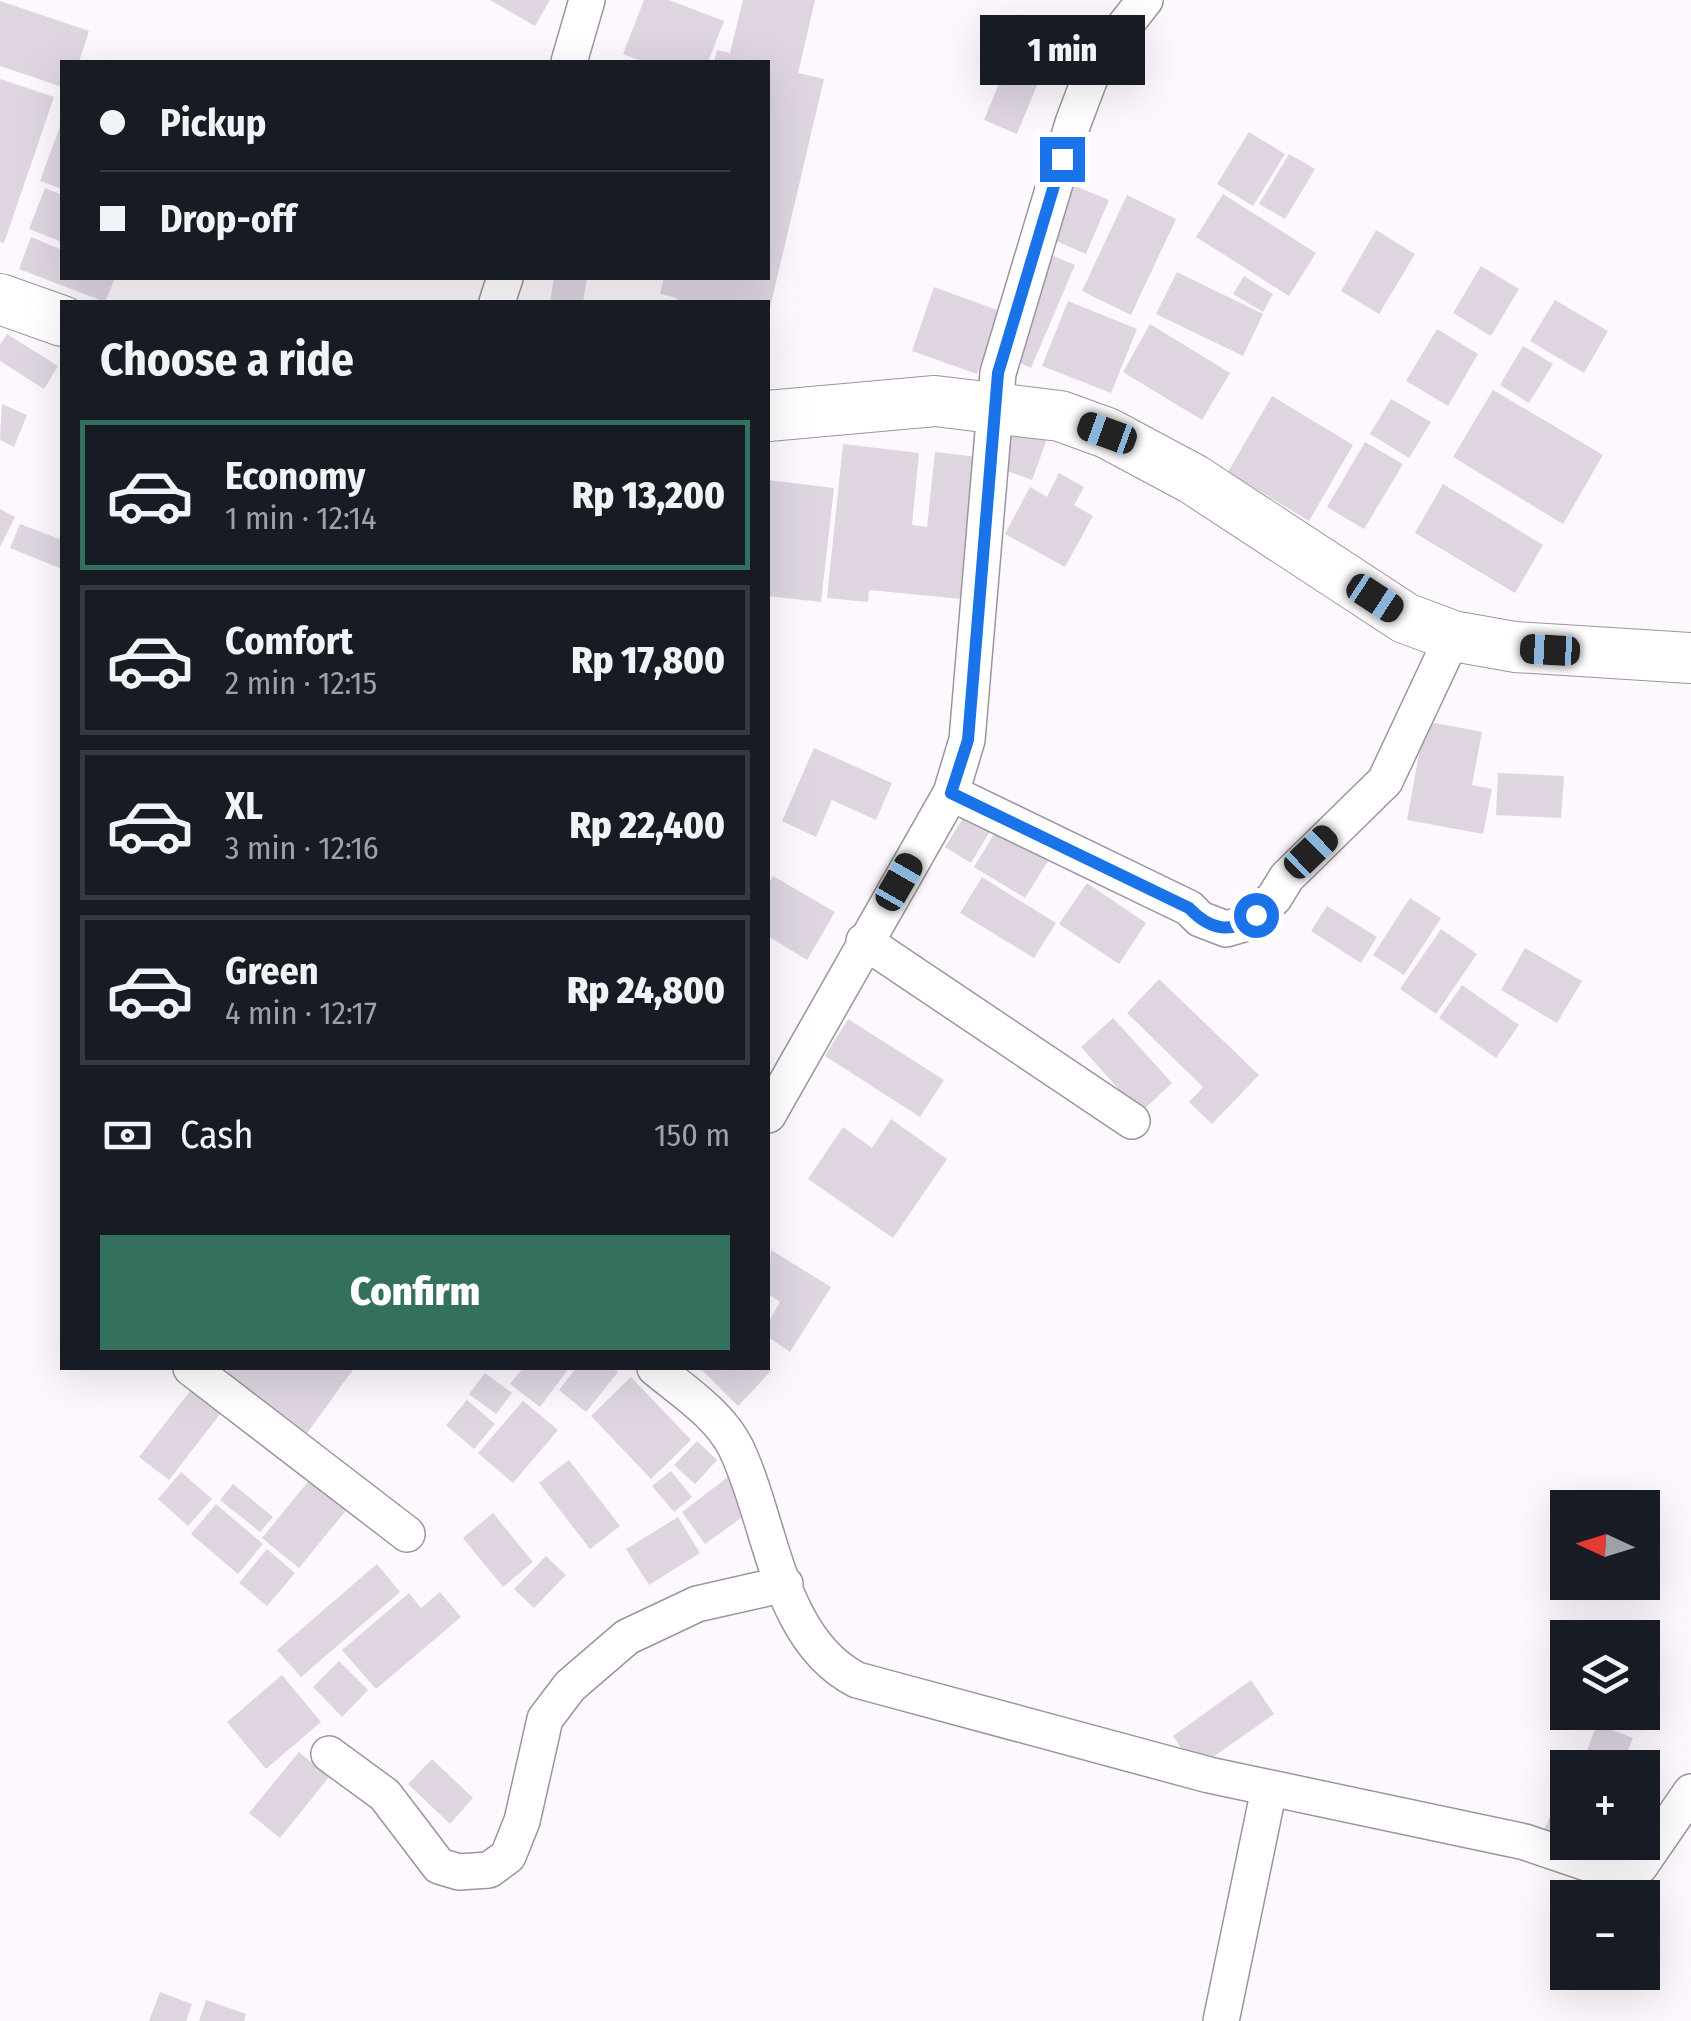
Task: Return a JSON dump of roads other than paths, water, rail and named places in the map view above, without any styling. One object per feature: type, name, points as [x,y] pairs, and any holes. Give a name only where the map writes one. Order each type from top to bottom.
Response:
[{"type":"main road","points":[[0,299],[60,320]]},
{"type":"main road","points":[[770,416],[935,401],[1060,416],[1107,433],[1193,479],[1405,618],[1453,636],[1515,648],[1691,658]]},
{"type":"street","points":[[570,60],[588,0]]},
{"type":"street","points":[[770,1111],[951,793],[968,740],[998,373],[1073,123],[1096,62],[1145,0]]},
{"type":"street","points":[[951,793],[1189,908],[1215,928],[1236,928],[1274,898],[1287,876],[1386,780],[1453,636]]},
{"type":"street","points":[[864,941],[1132,1121]]},
{"type":"street","points":[[194,1370],[406,1534]]},
{"type":"street","points":[[657,1370],[707,1411],[735,1446],[785,1584],[814,1646],[832,1668],[857,1680],[1269,1788],[1525,1842],[1625,1876],[1640,1866],[1691,1792]]},
{"type":"street","points":[[329,1754],[385,1795],[439,1866],[459,1872],[489,1870],[508,1856],[522,1820],[544,1719],[570,1686],[627,1637],[645,1628],[697,1604],[785,1584]]},
{"type":"street","points":[[1221,2021],[1269,1788]]}]
